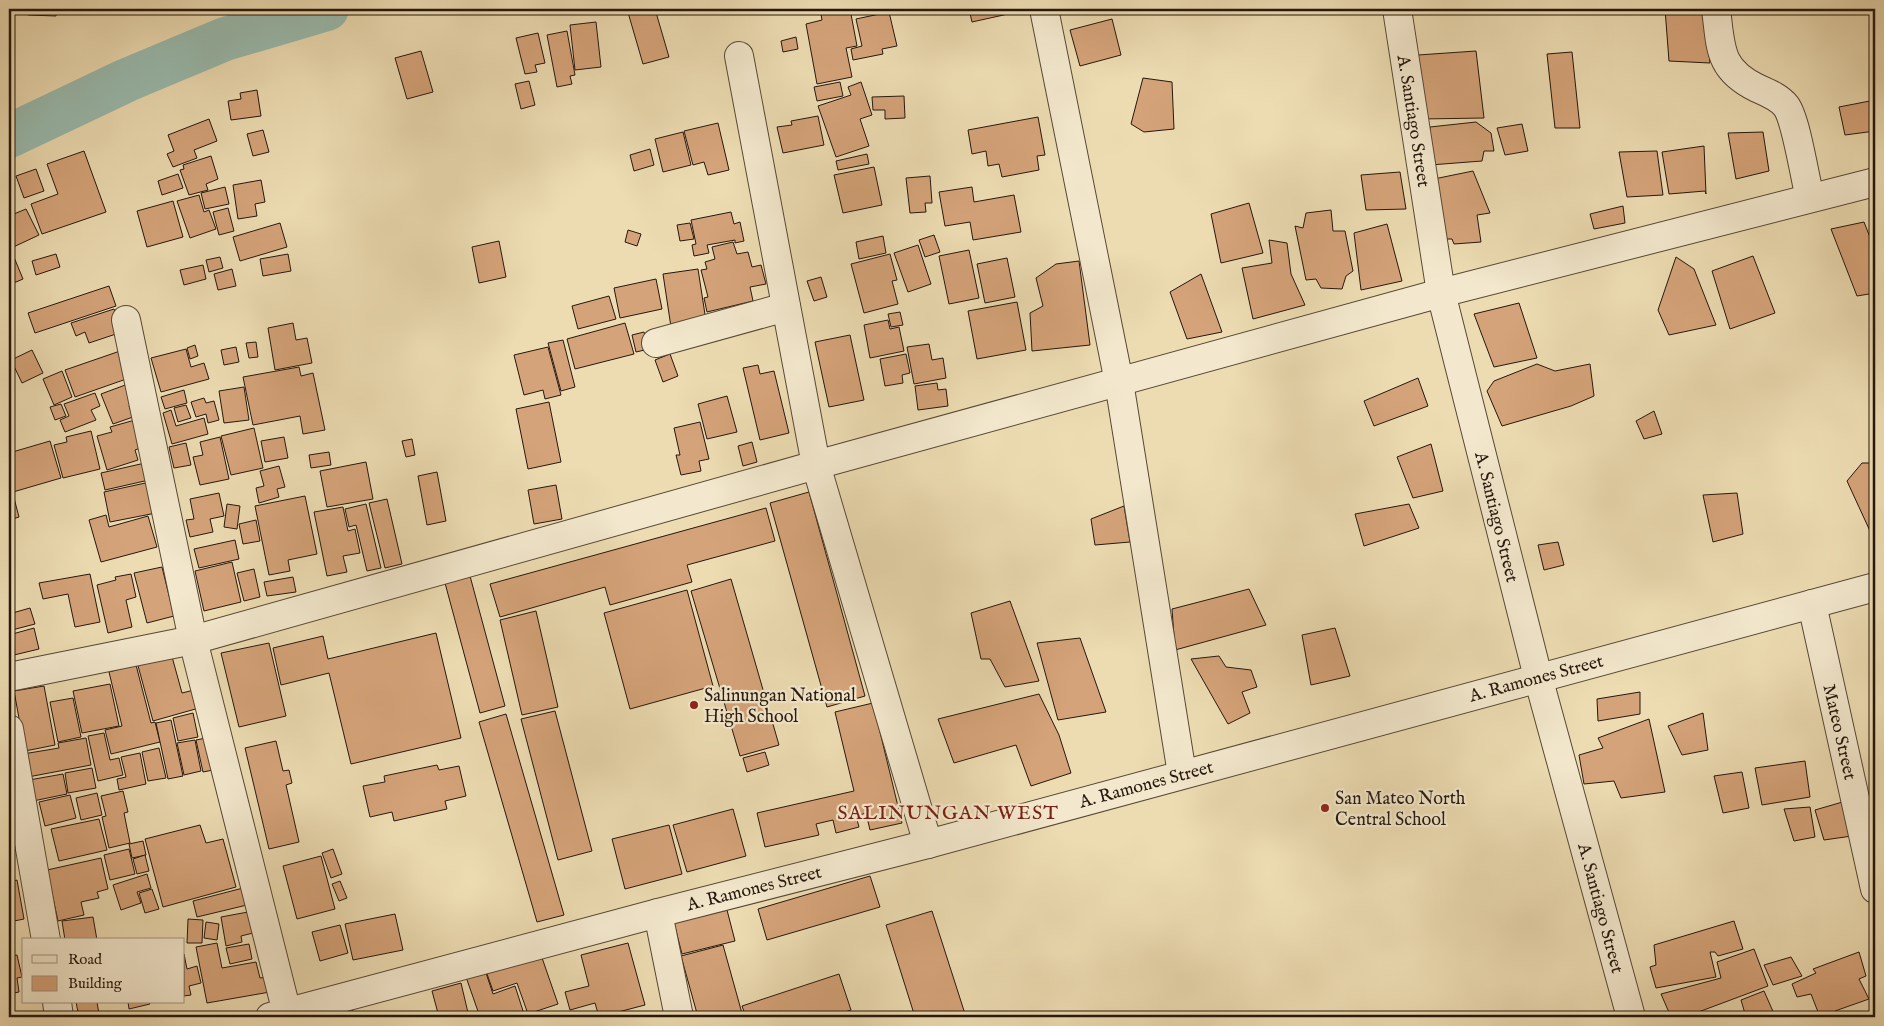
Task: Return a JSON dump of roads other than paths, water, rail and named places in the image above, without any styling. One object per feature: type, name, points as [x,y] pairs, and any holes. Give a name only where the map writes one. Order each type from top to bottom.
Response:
[{"type":"street","points":[[1044,9],[1119,382],[1182,774]]},
{"type":"street","name":"A. Santiago Street","points":[[1397,9],[1441,293],[1538,677],[1632,1017]]},
{"type":"street","points":[[1716,9],[1722,53],[1730,69],[1742,81],[1769,93],[1786,106],[1792,121],[1810,198]]},
{"type":"street","points":[[739,56],[816,465],[928,844]]},
{"type":"street","points":[[9,678],[193,640],[816,465],[1441,293],[1875,182]]},
{"type":"street","points":[[656,343],[786,307]]},
{"type":"street","points":[[126,320],[193,640],[282,1016]]},
{"type":"street","name":"A. Ramones Street","points":[[282,1016],[658,913],[928,844],[1875,587]]},
{"type":"street","name":"Mateo Street","points":[[1812,604],[1875,889]]},
{"type":"street","points":[[9,729],[46,938]]},
{"type":"street","points":[[658,913],[680,1017]]},
{"type":"street","points":[[56,1004],[59,1017]]},
{"type":"waterway","points":[[9,136],[127,80],[225,39],[327,9]]},
{"type":"place","name":"Salinungan National High School","points":[[694,705]]},
{"type":"place","name":"San Mateo North Central School","points":[[1325,808]]},
{"type":"district","name":"SALINUNGAN WEST","points":[[948,812]]}]
